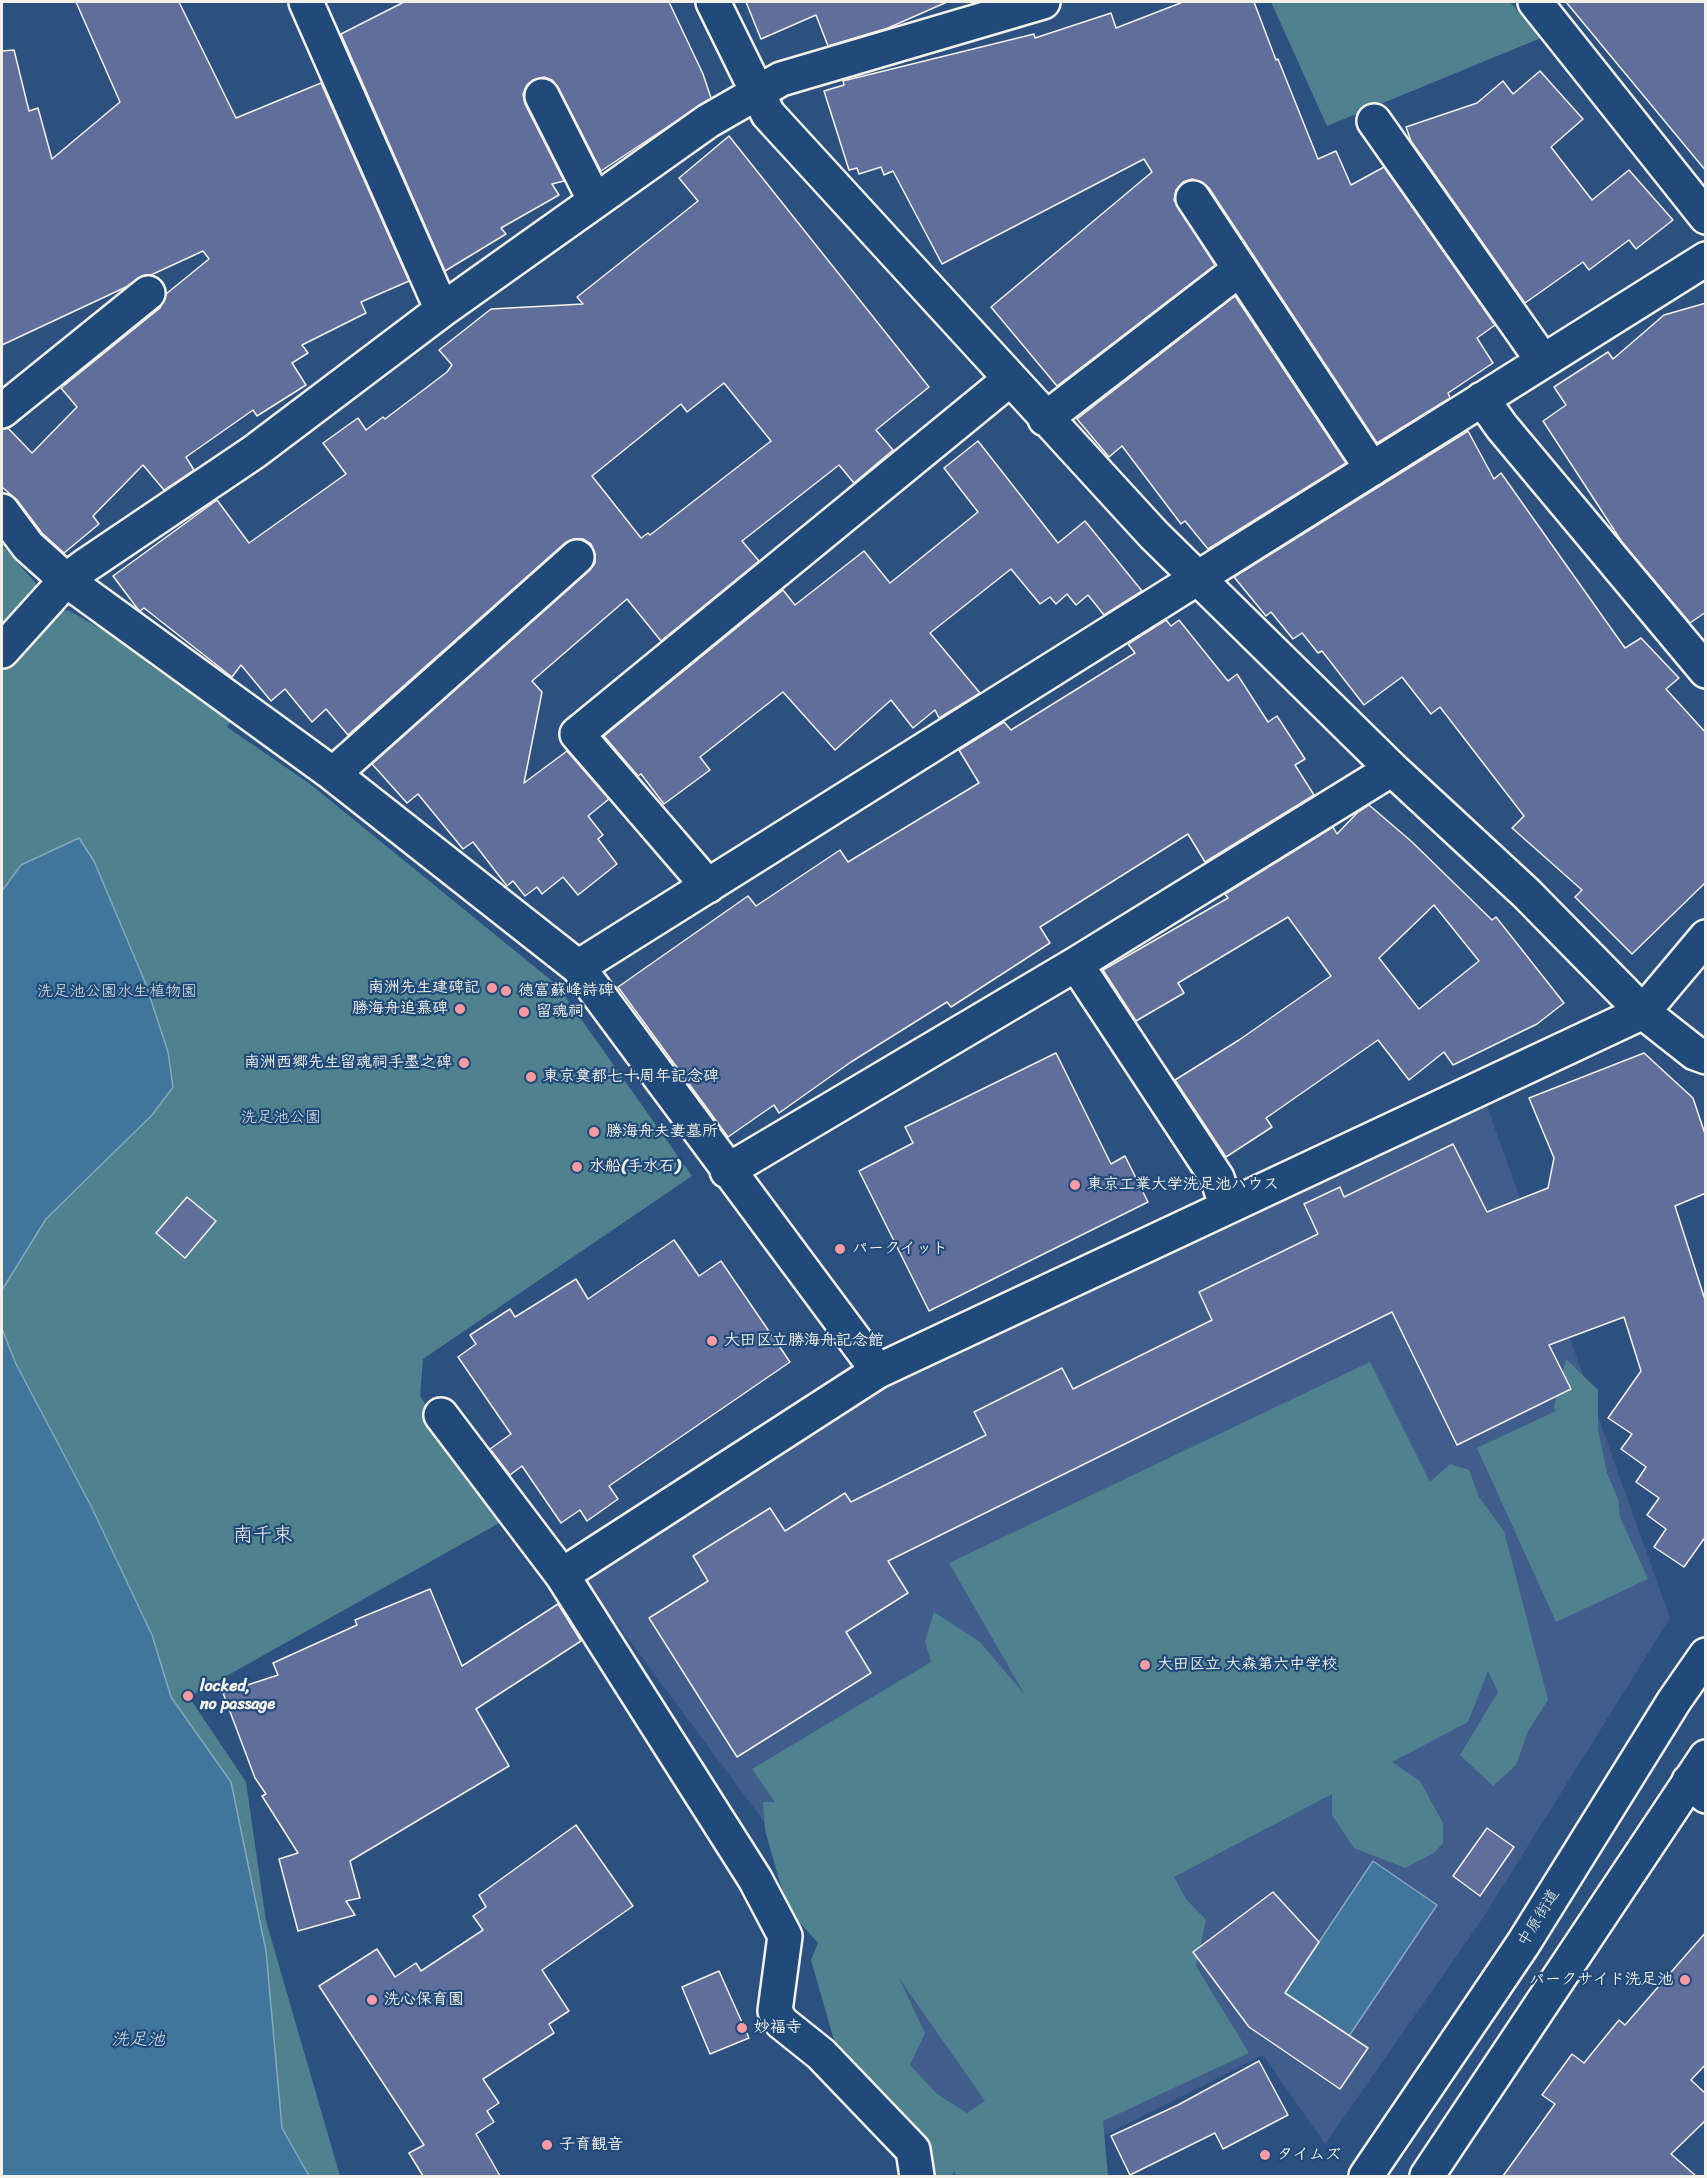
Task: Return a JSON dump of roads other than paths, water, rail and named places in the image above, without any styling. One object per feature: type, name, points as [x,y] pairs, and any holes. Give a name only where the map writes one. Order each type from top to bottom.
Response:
[{"type":"street","points":[[306,2],[442,310]]},
{"type":"street","points":[[713,2],[768,114],[1045,419],[1198,578],[1392,769],[1526,893],[1643,1012],[1695,1053],[1706,1057]]},
{"type":"street","points":[[2,651],[66,580],[254,452],[442,310],[708,121],[781,80],[1043,2]]},
{"type":"street","points":[[1535,2],[1706,217]]},
{"type":"street","points":[[542,96],[595,201]]},
{"type":"street","points":[[1374,121],[1543,361]]},
{"type":"street","points":[[1193,198],[1372,469]]},
{"type":"street","points":[[578,968],[1706,259]]},
{"type":"street","points":[[1045,419],[1240,269]]},
{"type":"street","points":[[2,411],[148,293]]},
{"type":"street","points":[[708,886],[577,734],[1009,380]]},
{"type":"street","points":[[1482,399],[1502,427],[1706,671]]},
{"type":"street","points":[[2,511],[28,546],[66,580],[333,774],[578,968],[878,1371]]},
{"type":"street","points":[[333,774],[577,557]]},
{"type":"street","points":[[727,1171],[1076,964],[1392,769]]},
{"type":"street","points":[[562,1575],[878,1371],[1643,1012],[1706,937]]},
{"type":"street","points":[[1076,964],[1216,1178],[1227,1207]]},
{"type":"street","points":[[441,1415],[562,1575],[755,1879],[785,1936],[775,2011],[782,2022],[821,2054],[913,2150],[916,2176]]},
{"type":"street","name":"中原街道","points":[[1366,2176],[1523,1944],[1674,1701],[1706,1655]]},
{"type":"street","points":[[1426,2176],[1700,1778]]},
{"type":"water","points":[[79,838],[94,861],[145,982],[168,1052],[173,1087],[152,1115],[46,1219],[2,1290],[2,891],[21,865]]},
{"type":"water","name":"洗足池","points":[[2,1329],[16,1364],[91,1506],[152,1635],[171,1697],[231,1782],[266,1951],[282,2128],[309,2176],[2,2176]]},
{"type":"water","points":[[1373,1861],[1437,1905],[1349,2036],[1285,1993]]},
{"type":"place","name":"南洲先生建碑記","points":[[492,988]]},
{"type":"place","name":"徳富蘇峰詩碑","points":[[506,991]]},
{"type":"place","name":"勝海舟追慕碑","points":[[460,1009]]},
{"type":"place","name":"留魂祠","points":[[524,1012]]},
{"type":"place","name":"南洲西郷先生留魂祠手墨之碑","points":[[464,1063]]},
{"type":"place","name":"東京奠都七十周年記念碑","points":[[531,1077]]},
{"type":"place","name":"勝海舟夫妻墓所","points":[[594,1132]]},
{"type":"place","name":"水船(手水石)","points":[[577,1167]]},
{"type":"place","name":"東京工業大学洗足池ハウス","points":[[1075,1185]]},
{"type":"place","name":"パークイット","points":[[840,1249]]},
{"type":"place","name":"大田区立勝海舟記念館","points":[[712,1341]]},
{"type":"place","name":"大田区立 大森第六中学校","points":[[1145,1665]]},
{"type":"place","name":"locked, no passage","points":[[188,1696]]},
{"type":"place","name":"パークサイド洗足池","points":[[1685,1980]]},
{"type":"place","name":"洗心保育園","points":[[372,2000]]},
{"type":"place","name":"妙福寺","points":[[742,2028]]},
{"type":"place","name":"子育観音","points":[[547,2145]]},
{"type":"place","name":"タイムズ","points":[[1265,2155]]},
{"type":"district","name":"南千束","points":[[263,1536]]},
{"type":"park label","name":"洗足池公園水生植物園","points":[[117,992]]},
{"type":"park label","name":"洗足池公園","points":[[281,1118]]}]
